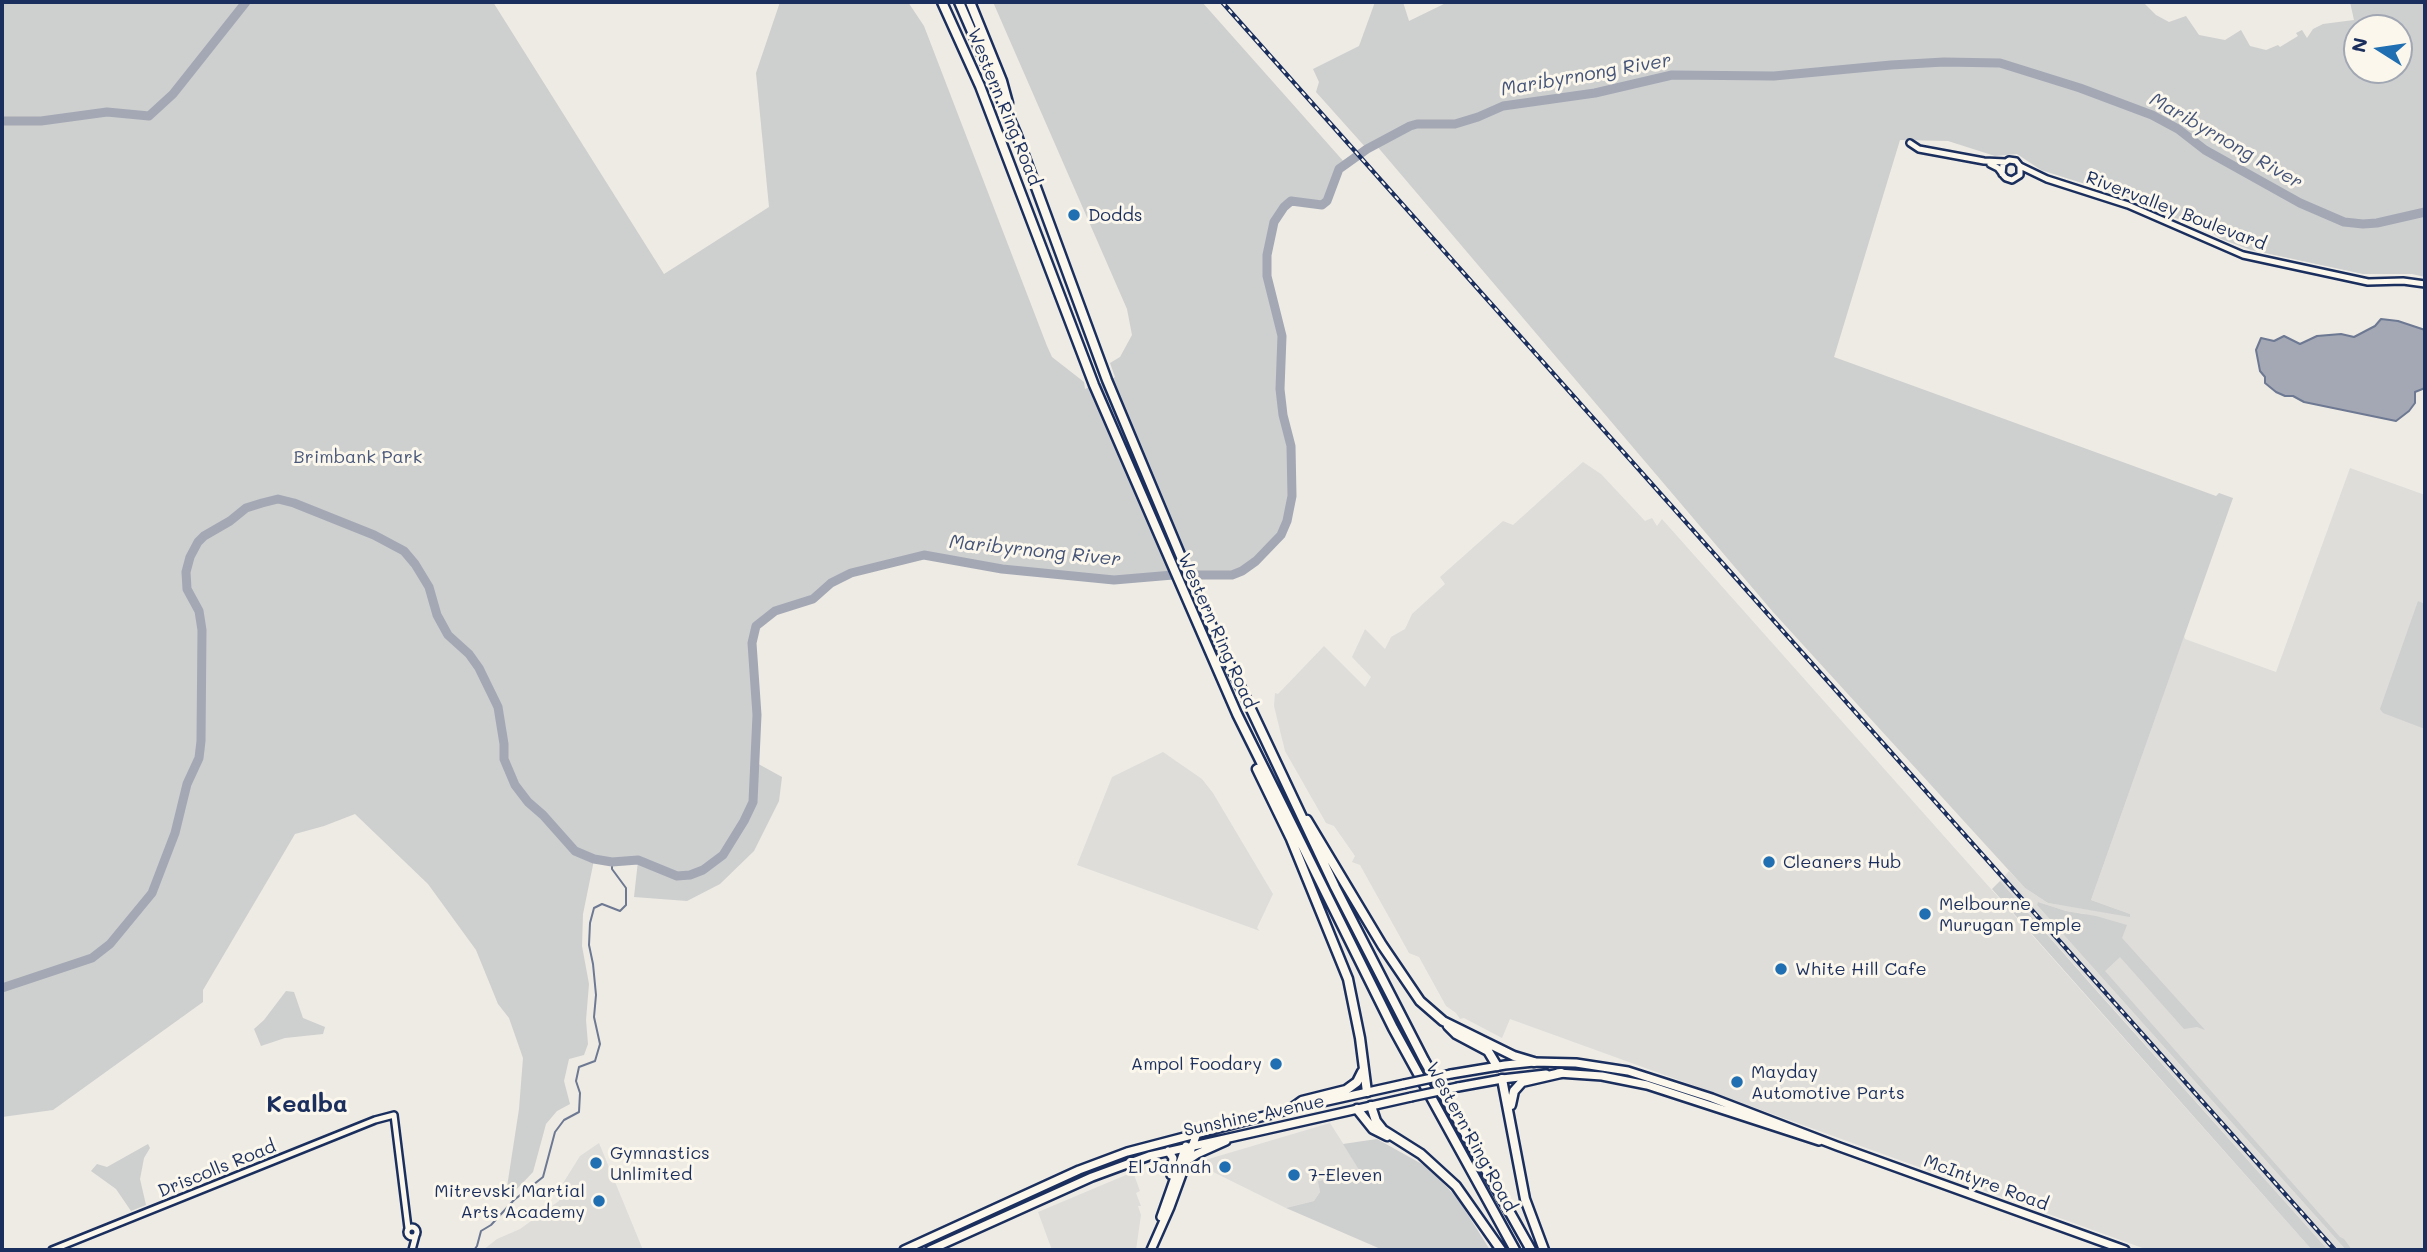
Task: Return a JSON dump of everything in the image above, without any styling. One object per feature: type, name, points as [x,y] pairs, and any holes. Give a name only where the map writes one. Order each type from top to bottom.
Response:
[{"type":"highway","name":"Western Ring Road","points":[[942,2],[980,86],[1094,385],[1153,526],[1237,713],[1246,744],[1387,1016],[1515,1250]]},
{"type":"highway","name":"Western Ring Road","points":[[959,2],[1016,133],[1107,380],[1197,595],[1335,887],[1424,1060],[1531,1250]]},
{"type":"highway","points":[[970,2],[1002,81],[1016,133]]},
{"type":"highway","points":[[1292,797],[1420,1001],[1456,1034],[1488,1051],[1497,1066]]},
{"type":"highway","points":[[1283,814],[1348,979],[1360,1038],[1367,1093]]},
{"type":"highway","points":[[1443,1021],[1514,1056],[1534,1062]]},
{"type":"highway","points":[[1291,1110],[1302,1101],[1346,1090],[1357,1082],[1363,1070]]},
{"type":"highway","points":[[1510,1110],[1514,1091],[1522,1082],[1561,1073]]},
{"type":"highway","points":[[1502,1079],[1525,1199],[1544,1250]]},
{"type":"highway","points":[[1371,1106],[1376,1121],[1383,1130],[1421,1154],[1456,1186],[1502,1250]]},
{"type":"highway","points":[[1357,1109],[1373,1129],[1421,1154]]},
{"type":"main road","name":"Sunshine Avenue","points":[[904,1250],[1102,1161],[1144,1146],[1451,1074],[1497,1066],[1558,1062]]},
{"type":"main road","points":[[1558,1062],[1563,1067],[1584,1069],[1602,1076]]},
{"type":"main road","name":"McIntyre Road","points":[[1558,1062],[1615,1068],[1659,1079],[1801,1130],[1837,1146]]},
{"type":"main road","points":[[1497,1066],[1502,1079]]},
{"type":"main road","points":[[1613,1077],[1615,1068]]},
{"type":"main road","name":"Sunshine Avenue","points":[[930,1250],[1112,1169],[1168,1151],[1502,1079],[1561,1073],[1602,1076]]},
{"type":"main road","name":"McIntyre Road","points":[[1602,1076],[1679,1094],[1775,1128],[1837,1146],[2125,1250]]},
{"type":"main road","points":[[1367,1093],[1371,1106]]},
{"type":"main road","points":[[1152,1247],[1164,1206],[1194,1134]]},
{"type":"main road","points":[[1188,1160],[1237,1136]]},
{"type":"main road","points":[[1152,1247],[1188,1160],[1189,1146]]},
{"type":"main road","points":[[1164,1206],[1173,1164],[1173,1158],[1168,1151]]},
{"type":"main road","points":[[979,1218],[1018,1202],[1027,1206]]},
{"type":"street","points":[[1910,144],[1919,149],[1984,161],[2012,160],[2020,166],[2021,172],[2018,178],[2009,180],[1998,168],[1984,161]]},
{"type":"street","points":[[2002,174],[2002,167],[2006,162]]},
{"type":"street","name":"Rivervalley Boulevard","points":[[2020,166],[2047,179],[2129,205],[2243,255],[2368,282],[2403,281],[2423,285]]},
{"type":"street","name":"Rivervalley Boulevard","points":[[2018,178],[2047,179]]},
{"type":"street","name":"Driscolls Road","points":[[52,1250],[375,1120],[394,1115],[412,1232],[412,1250]]},
{"type":"shaded area","points":[[2381,319],[2398,321],[2425,330],[2425,388],[2415,392],[2415,403],[2396,421],[2304,402],[2276,392],[2265,383],[2256,350],[2261,338],[2274,341],[2284,336],[2300,344],[2317,336],[2341,334],[2354,337],[2375,326]]},
{"type":"shaded area","points":[[1583,462],[1601,474],[1645,521],[1652,518],[1657,526],[1662,519],[2312,1250],[2148,1250],[1510,1019],[1502,1038],[1464,1018],[1460,1019],[1446,1006],[1419,957],[1409,953],[1360,865],[1352,862],[1355,856],[1334,826],[1326,823],[1285,751],[1274,706],[1275,693],[1278,694],[1324,646],[1365,687],[1371,677],[1352,657],[1365,629],[1385,649],[1391,637],[1405,629],[1412,614],[1445,584],[1440,577],[1503,521],[1513,525]]},
{"type":"shaded area","points":[[2350,468],[2425,495],[2425,1250],[2350,1250],[2100,970],[2085,914],[2038,902],[2037,905],[2346,1250],[2328,1250],[2000,881],[2009,871],[2025,888],[2048,903],[2130,916],[2091,900],[2184,636],[2185,639],[2276,672]]},
{"type":"shaded area","points":[[1163,752],[1202,779],[1213,793],[1273,894],[1257,928],[1260,931],[1077,865],[1112,777]]},
{"type":"shaded area","points":[[1330,1123],[1362,1173],[1319,1181],[1320,1192],[1314,1201],[1286,1208],[1195,1163]]},
{"type":"shaded area","points":[[599,1143],[643,1250],[483,1250],[497,1239],[520,1229],[559,1201],[560,1188],[580,1156]]},
{"type":"shaded area","points":[[1133,1172],[1140,1191],[1136,1193],[1141,1206],[1138,1206],[1141,1215],[1136,1250],[1052,1250],[1038,1212]]},
{"type":"green space","name":"Brimbank Park","points":[[2,2],[493,2],[664,274],[769,207],[756,73],[780,2],[908,2],[924,26],[1052,357],[1084,382],[1085,389],[1115,377],[1110,363],[1120,357],[1132,335],[1127,309],[993,2],[1202,2],[1345,163],[1339,169],[1327,201],[1322,205],[1291,201],[1280,212],[1270,237],[1267,276],[1282,336],[1281,402],[1291,446],[1293,470],[1287,521],[1281,535],[1270,548],[1256,561],[1232,575],[1173,575],[1114,580],[1002,569],[924,555],[851,573],[831,583],[813,599],[775,611],[761,622],[753,634],[752,643],[757,715],[753,761],[782,777],[779,801],[754,851],[720,884],[687,901],[634,897],[638,861],[594,860],[583,914],[582,946],[589,984],[586,1020],[588,1044],[584,1055],[569,1059],[564,1081],[570,1104],[557,1111],[546,1124],[533,1172],[515,1191],[507,1187],[519,1109],[523,1058],[509,1018],[498,1004],[476,950],[428,884],[355,814],[295,834],[203,990],[203,1002],[53,1110],[2,1117]]},
{"type":"green space","points":[[1375,2],[1403,2],[1409,21],[1448,2],[2143,2],[2156,15],[2169,22],[2186,16],[2199,35],[2225,40],[2241,30],[2250,46],[2266,50],[2278,45],[2280,47],[2298,36],[2296,33],[2302,30],[2307,38],[2313,29],[2323,24],[2343,21],[2343,84],[2413,84],[2413,14],[2353,14],[2350,2],[2425,2],[2425,277],[2412,274],[2363,274],[2251,250],[2221,239],[2199,224],[2041,170],[2017,154],[1995,156],[1948,141],[1900,140],[1834,357],[2216,496],[2219,493],[2233,498],[2091,900],[2130,914],[2130,917],[2048,903],[2025,888],[1773,612],[1376,145],[1367,149],[1316,92],[1319,82],[1313,69],[1359,46]]},
{"type":"green space","points":[[2418,601],[2425,604],[2425,729],[2383,713],[2380,709]]},
{"type":"green space","points":[[2000,881],[2328,1250],[2312,1250],[1992,889]]},
{"type":"green space","points":[[2038,902],[2127,925],[2122,938],[2205,1030],[2197,1027],[2184,1029],[2120,957],[2105,971],[2352,1250],[2346,1250],[2037,905]]},
{"type":"green space","points":[[286,991],[294,992],[303,1018],[325,1027],[323,1034],[285,1038],[261,1046],[254,1029]]},
{"type":"green space","points":[[1377,1139],[1429,1168],[1458,1199],[1490,1250],[1383,1250],[1286,1208],[1314,1201],[1320,1192],[1318,1181],[1361,1173],[1343,1144]]},
{"type":"green space","points":[[148,1144],[150,1148],[144,1158],[140,1179],[146,1205],[131,1211],[116,1189],[91,1171],[97,1164],[107,1167]]},
{"type":"waterway","name":"Maribyrnong River","points":[[2,121],[41,121],[107,112],[149,116],[173,94],[246,2]]},
{"type":"waterway","name":"Maribyrnong River","points":[[2,988],[92,958],[110,944],[152,893],[175,833],[187,784],[199,758],[201,741],[202,630],[199,611],[187,589],[186,572],[198,542],[246,508],[278,499],[294,503],[374,535],[404,551],[429,587],[437,615],[448,635],[469,654],[479,668],[498,707],[504,759],[515,785],[528,802],[575,851],[594,859],[612,862],[638,860],[677,876],[703,870],[723,855],[753,802],[757,715],[752,643],[756,626],[775,611],[813,599],[831,583],[851,573],[924,555],[1002,569],[1114,580],[1173,575],[1232,575],[1242,571],[1256,561],[1281,535],[1292,496],[1291,446],[1280,389],[1282,336],[1267,276],[1267,255],[1274,222],[1291,201],[1322,205],[1327,201],[1339,169],[1367,149],[1410,126],[1455,124],[1503,106],[1595,93],[1672,75],[1774,76],[1891,65],[2000,63],[2080,88],[2152,115],[2178,129],[2205,150],[2300,203],[2344,222],[2377,223],[2425,212]]},
{"type":"waterway","points":[[474,1250],[481,1231],[543,1177],[555,1132],[564,1120],[579,1112],[580,1093],[576,1081],[579,1067],[595,1061],[600,1044],[594,1017],[596,995],[589,945],[590,923],[594,908],[602,904],[620,911],[626,905],[626,888],[612,869],[612,862]]},
{"type":"railway","points":[[1222,2],[2335,1250]]},
{"type":"place","name":"Dodds","points":[[1074,215]]},
{"type":"place","name":"Cleaners Hub","points":[[1769,862]]},
{"type":"place","name":"Melbourne Murugan Temple","points":[[1925,914]]},
{"type":"place","name":"White Hill Cafe","points":[[1781,969]]},
{"type":"place","name":"Ampol Foodary","points":[[1276,1064]]},
{"type":"place","name":"Mayday Automotive Parts","points":[[1737,1082]]},
{"type":"place","name":"Gymnastics Unlimited","points":[[596,1163]]},
{"type":"place","name":"El Jannah","points":[[1225,1167]]},
{"type":"place","name":"7-Eleven","points":[[1294,1175]]},
{"type":"place","name":"Mitrevski Martial Arts Academy","points":[[599,1201]]},
{"type":"district","name":"Kealba","points":[[307,1105]]}]
